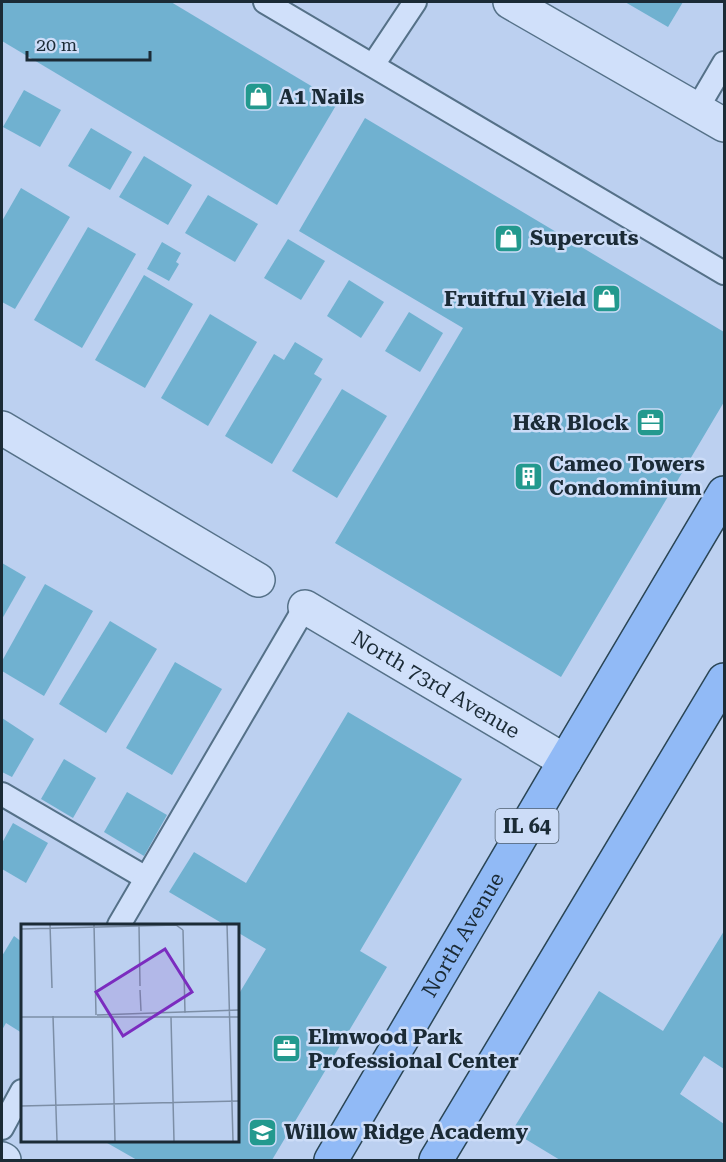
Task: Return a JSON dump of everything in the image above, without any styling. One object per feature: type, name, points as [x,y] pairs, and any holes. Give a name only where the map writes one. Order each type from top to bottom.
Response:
[{"type":"main road","name":"North Avenue","points":[[331,1161],[724,493]]},
{"type":"main road","points":[[436,1161],[724,680]]},
{"type":"street","points":[[510,2],[711,117]]},
{"type":"street","points":[[2,428],[258,580]]},
{"type":"street","name":"North 73rd Avenue","points":[[305,607],[565,761]]},
{"type":"lane","points":[[265,2],[724,273]]},
{"type":"lane","points":[[373,65],[415,2]]},
{"type":"lane","points":[[711,117],[724,63]]},
{"type":"lane","points":[[120,924],[305,607]]},
{"type":"lane","points":[[2,794],[147,878]]},
{"type":"lane","points":[[2,1128],[21,1094]]},
{"type":"building","points":[[2,2],[171,2],[338,102],[277,205],[2,41]]},
{"type":"building","points":[[625,2],[683,2],[668,27]]},
{"type":"building","points":[[24,90],[61,110],[40,147],[3,127]]},
{"type":"building","name":"Cameo Towers Condominium","points":[[365,118],[724,332],[724,402],[561,677],[335,543],[463,328],[299,231]]},
{"type":"building","points":[[91,128],[132,152],[110,190],[68,166]]},
{"type":"building","points":[[144,156],[192,185],[168,225],[119,197]]},
{"type":"building","points":[[21,188],[70,217],[15,309],[2,302],[2,221]]},
{"type":"building","points":[[208,195],[258,224],[235,262],[185,233]]},
{"type":"building","points":[[88,227],[136,254],[82,348],[34,320]]},
{"type":"building","points":[[288,239],[325,261],[301,300],[264,278]]},
{"type":"building","points":[[162,242],[181,253],[176,262],[179,264],[169,281],[147,269]]},
{"type":"building","points":[[144,275],[193,304],[145,388],[95,360]]},
{"type":"building","points":[[349,280],[384,302],[361,338],[327,316]]},
{"type":"building","points":[[409,312],[443,333],[420,372],[385,351]]},
{"type":"building","points":[[210,314],[257,342],[208,426],[161,398]]},
{"type":"building","points":[[295,342],[323,359],[314,374],[322,379],[272,464],[225,436],[274,354],[284,360]]},
{"type":"building","points":[[342,389],[387,416],[337,498],[292,471]]},
{"type":"building","points":[[2,563],[26,577],[2,619]]},
{"type":"building","points":[[45,584],[93,611],[44,696],[2,671],[2,661]]},
{"type":"building","points":[[110,621],[157,649],[106,733],[59,704]]},
{"type":"building","points":[[175,662],[222,689],[172,775],[126,748]]},
{"type":"building","points":[[348,712],[462,779],[360,951],[387,967],[272,1160],[137,1160],[104,1141],[238,1141],[238,995],[266,949],[238,933],[238,924],[223,924],[169,892],[194,852],[246,883]]},
{"type":"building","points":[[2,718],[34,739],[12,777],[2,772]]},
{"type":"building","points":[[64,759],[96,778],[73,818],[41,799]]},
{"type":"building","points":[[127,792],[167,815],[144,856],[104,832]]},
{"type":"building","points":[[13,823],[48,843],[26,883],[2,869],[2,843]]},
{"type":"building","points":[[724,931],[724,1069],[704,1056],[680,1094],[724,1124],[724,1160],[560,1160],[512,1131],[599,991],[663,1031]]},
{"type":"building","points":[[14,936],[21,941],[21,1032],[6,1023],[2,1030],[2,956]]},
{"type":"place","name":"A1 Nails","points":[[258,97]]},
{"type":"place","name":"Supercuts","points":[[509,238]]},
{"type":"place","name":"Fruitful Yield","points":[[607,299]]},
{"type":"place","name":"H&R Block","points":[[650,423]]},
{"type":"place","name":"Cameo Towers Condominium","points":[[528,476]]},
{"type":"place","name":"Elmwood Park Professional Center","points":[[287,1049]]},
{"type":"place","name":"Willow Ridge Academy","points":[[263,1132]]}]
